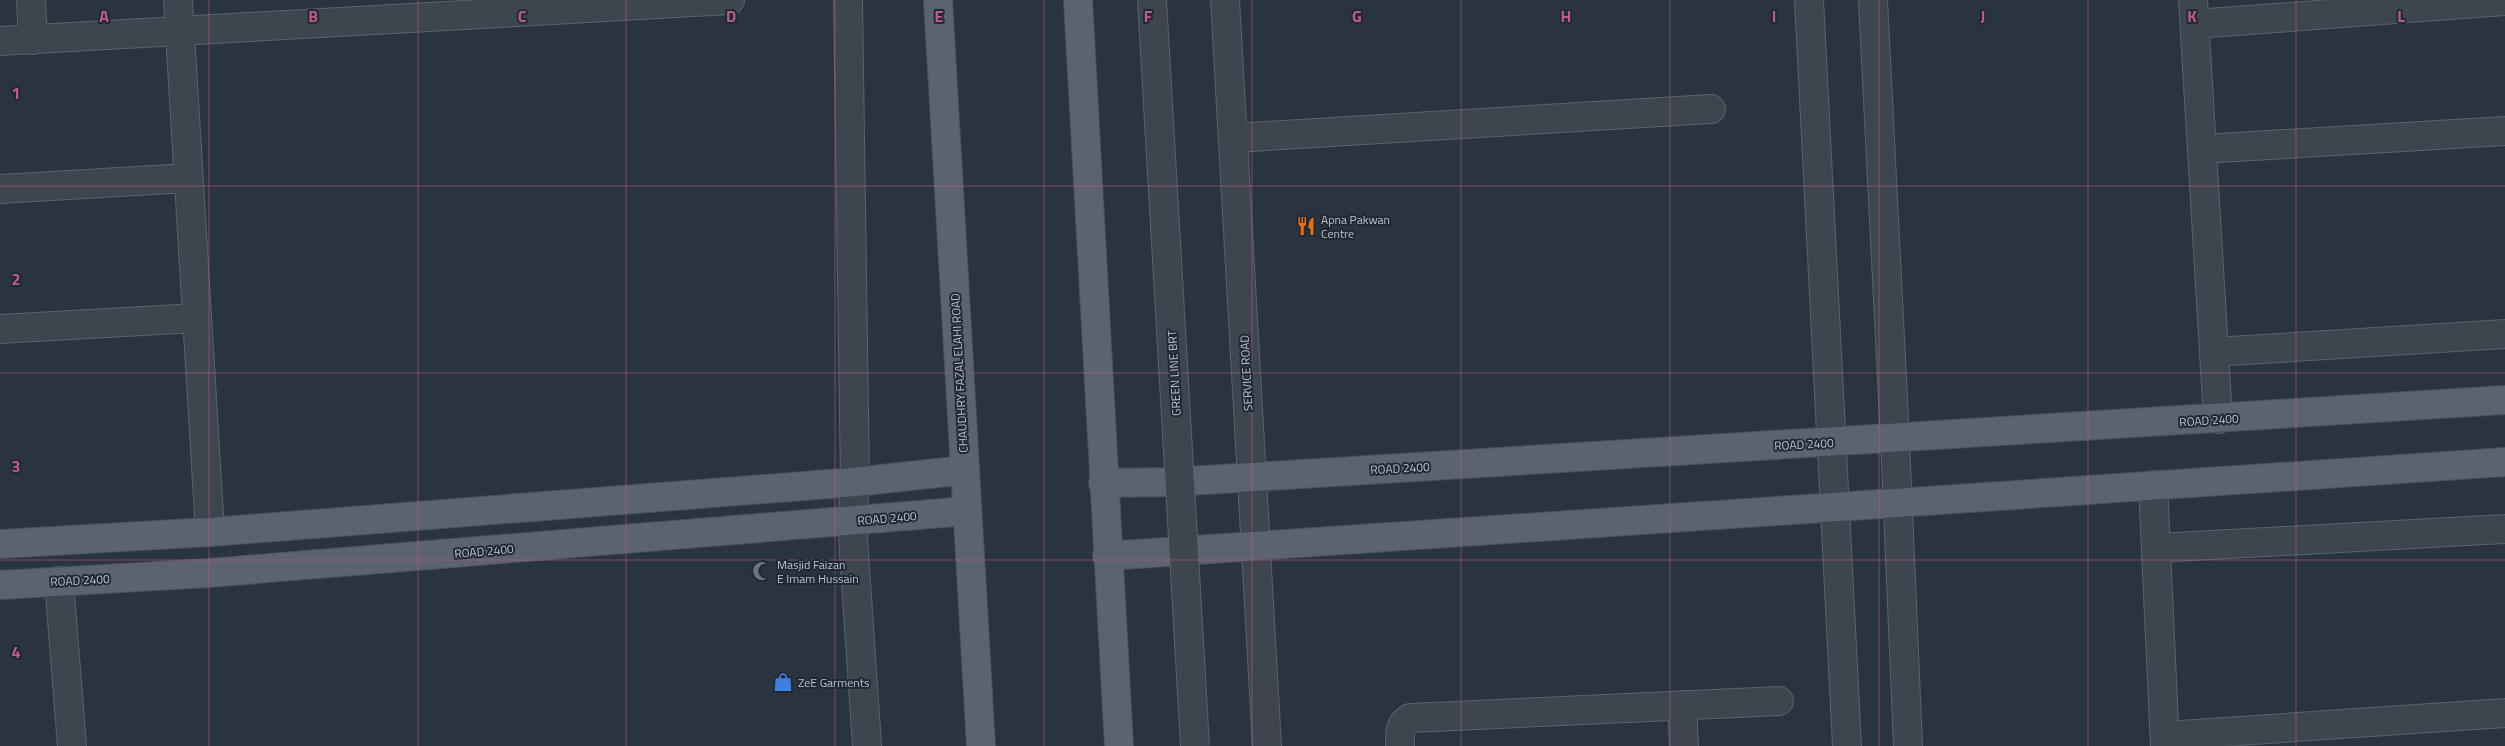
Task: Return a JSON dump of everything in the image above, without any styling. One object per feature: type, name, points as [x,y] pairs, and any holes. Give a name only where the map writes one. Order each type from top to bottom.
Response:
[{"type":"main road","name":"CHAUDHRY FAZAL ELAHI ROAD","points":[[938,0],[981,746]]},
{"type":"main road","points":[[1078,0],[1107,556],[1119,746]]},
{"type":"main road","name":"ROAD 2400","points":[[1103,483],[1251,477],[2218,420],[2505,400]]},
{"type":"main road","points":[[1107,556],[2505,462]]},
{"type":"main road","points":[[0,544],[210,532],[854,482],[965,470]]},
{"type":"main road","name":"ROAD 2400","points":[[0,585],[209,572],[852,522],[967,511]]},
{"type":"street","points":[[31,0],[33,40]]},
{"type":"street","points":[[178,0],[210,532]]},
{"type":"street","points":[[0,41],[180,31],[314,12],[730,0]]},
{"type":"street","points":[[848,0],[854,482],[852,522],[867,746]]},
{"type":"street","name":"GREEN LINE BRT","points":[[1152,0],[1195,746]]},
{"type":"street","name":"SERVICE ROAD","points":[[1225,0],[1267,746]]},
{"type":"street","points":[[1809,0],[1847,746]]},
{"type":"street","points":[[1874,0],[1896,439],[1908,746]]},
{"type":"street","points":[[2218,420],[2194,12],[2505,1]]},
{"type":"street","points":[[1232,138],[1711,109]]},
{"type":"street","points":[[2202,150],[2505,131]]},
{"type":"street","points":[[0,189],[188,178]]},
{"type":"street","points":[[0,329],[196,318]]},
{"type":"street","points":[[2214,352],[2505,334]]},
{"type":"street","points":[[2153,485],[2165,741],[2505,713]]},
{"type":"street","points":[[2156,548],[2505,529]]},
{"type":"street","points":[[59,581],[72,746]]},
{"type":"street","points":[[1400,746],[1400,732],[1403,723],[1410,718],[1779,701]]},
{"type":"street","points":[[1682,705],[1684,746]]},
{"type":"place","name":"Apna Pakwan Centre","points":[[1306,226]]},
{"type":"place","name":"Masjid Faizan E Imam Hussain","points":[[762,571]]},
{"type":"place","name":"ZeE Garments","points":[[783,682]]}]
